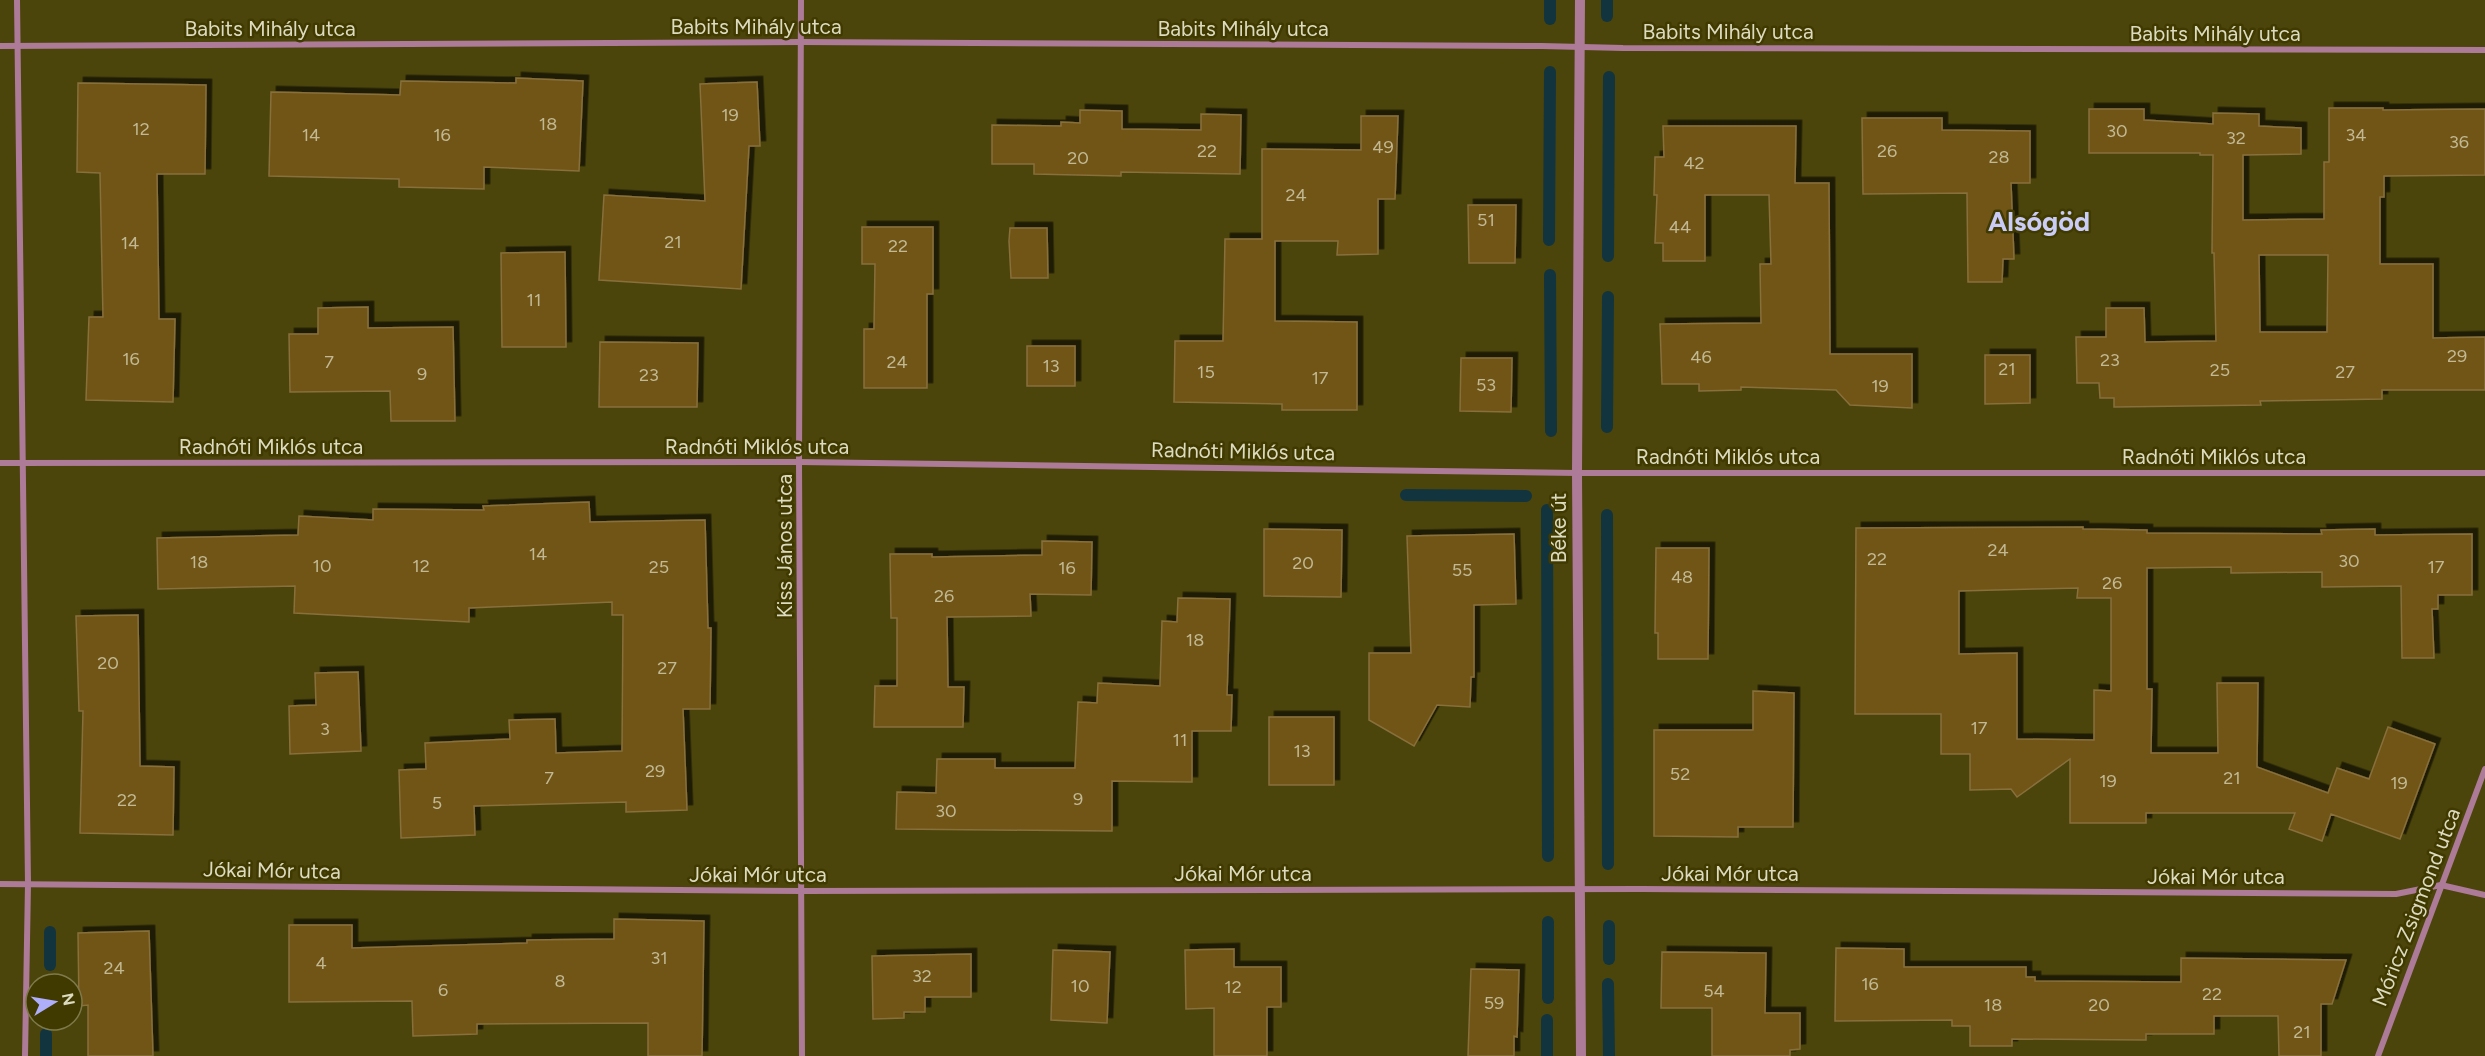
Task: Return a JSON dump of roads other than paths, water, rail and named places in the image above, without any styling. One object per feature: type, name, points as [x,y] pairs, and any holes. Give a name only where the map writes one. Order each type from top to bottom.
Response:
[{"type":"street","points":[[17,0],[28,884],[25,1056]]},
{"type":"street","name":"Kiss János utca","points":[[801,0],[802,1056]]},
{"type":"street","name":"Béke út","points":[[1580,0],[1577,473],[1581,1056]]},
{"type":"street","name":"Babits Mihály utca","points":[[0,46],[801,42],[2485,50]]},
{"type":"street","name":"Radnóti Miklós utca","points":[[0,463],[800,462],[1577,473],[2485,473]]},
{"type":"street","name":"Móricz Zsigmond utca","points":[[2378,1056],[2485,769]]},
{"type":"street","name":"Jókai Mór utca","points":[[0,884],[802,891],[1581,889],[2396,894],[2441,885],[2485,895]]},
{"type":"waterway","points":[[1550,0],[1550,19]]},
{"type":"waterway","points":[[1607,0],[1607,16]]},
{"type":"waterway","points":[[1549,240],[1550,72]]},
{"type":"waterway","points":[[1608,256],[1609,77]]},
{"type":"waterway","points":[[1550,275],[1551,431]]},
{"type":"waterway","points":[[1607,427],[1608,297]]},
{"type":"waterway","points":[[1406,495],[1526,496]]},
{"type":"waterway","points":[[1547,510],[1548,856]]},
{"type":"waterway","points":[[1607,515],[1608,864]]},
{"type":"waterway","points":[[1548,922],[1548,998]]},
{"type":"waterway","points":[[1609,926],[1609,959]]},
{"type":"waterway","points":[[50,932],[50,965]]},
{"type":"waterway","points":[[1608,984],[1609,1056]]},
{"type":"waterway","points":[[1547,1020],[1547,1056]]},
{"type":"waterway","points":[[46,1034],[46,1056]]},
{"type":"district","name":"Alsógöd","points":[[2039,221]]}]
